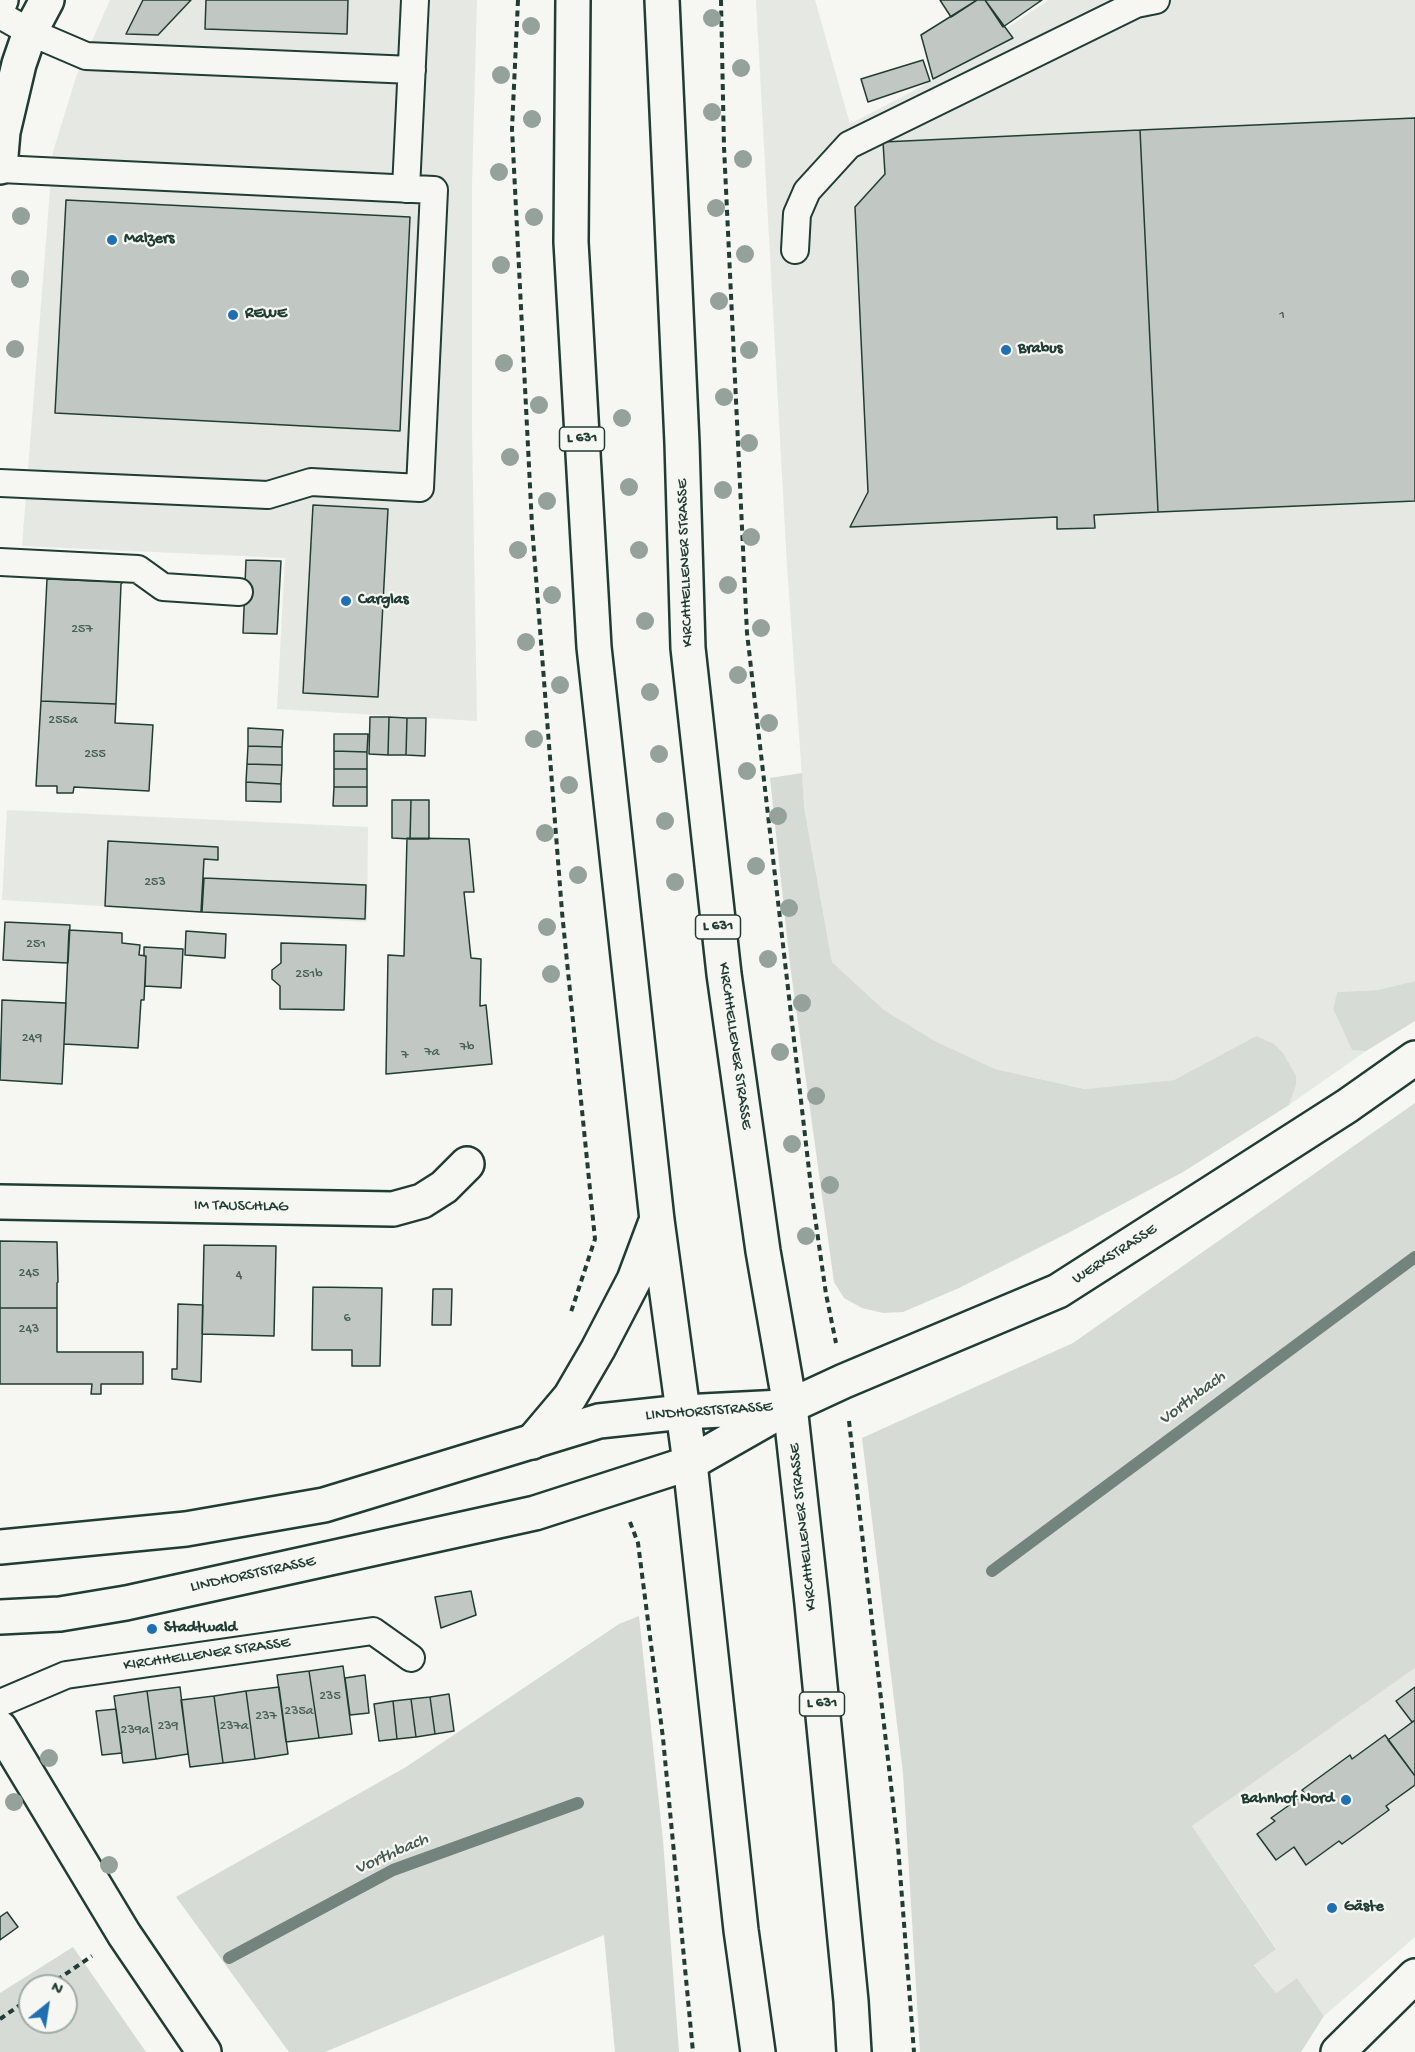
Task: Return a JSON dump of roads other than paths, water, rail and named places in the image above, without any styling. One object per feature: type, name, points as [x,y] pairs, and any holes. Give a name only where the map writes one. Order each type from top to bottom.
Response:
[{"type":"main road","points":[[0,168],[1,132],[19,64],[30,32],[47,0]]},
{"type":"main road","name":"L 631","points":[[573,0],[571,242],[594,647],[657,1220],[690,1463],[741,1930],[758,2052]]},
{"type":"main road","name":"KIRCHHELLENER STRASSE","points":[[662,0],[682,443],[688,648],[724,974],[763,1251],[790,1407],[812,1604],[854,2052]]},
{"type":"main road","name":"WERKSTRASSE","points":[[790,1407],[844,1381],[1058,1291],[1347,1106],[1415,1058]]},
{"type":"main road","name":"IM TAUSCHLAG","points":[[0,1202],[393,1209],[422,1201],[444,1187],[467,1164]]},
{"type":"main road","points":[[532,1442],[570,1397],[598,1349],[634,1280],[657,1220]]},
{"type":"main road","name":"LINDHORSTSTRASSE","points":[[0,1547],[186,1528],[324,1505],[599,1422],[683,1412],[790,1407]]},
{"type":"main road","name":"LINDHORSTSTRASSE","points":[[0,1617],[60,1614],[126,1603],[535,1513],[690,1463],[790,1407]]},
{"type":"main road","points":[[0,1728],[124,1934],[204,2052]]},
{"type":"main road","points":[[1338,2052],[1415,1976]]},
{"type":"lane","points":[[406,189],[416,0]]},
{"type":"lane","points":[[795,250],[796,214],[807,191],[849,145],[1136,4],[1156,0]]},
{"type":"lane","points":[[0,15],[30,32],[86,56],[412,70]]},
{"type":"lane","points":[[0,168],[434,190],[420,488],[311,482],[268,495],[0,483]]},
{"type":"lane","points":[[0,562],[138,569],[163,587],[239,592]]},
{"type":"lane","name":"KIRCHHELLENER STRASSE","points":[[0,1703],[66,1675],[373,1631],[411,1658]]},
{"type":"waterway","name":"Vorthbach","points":[[992,1571],[1415,1257]]},
{"type":"waterway","name":"Vorthbach","points":[[229,1958],[393,1870],[578,1803]]},
{"type":"place","name":"Malzers","points":[[112,240]]},
{"type":"place","name":"REWE","points":[[233,315]]},
{"type":"place","name":"Brabus","points":[[1006,350]]},
{"type":"place","name":"Carglas","points":[[346,601]]},
{"type":"place","name":"Stadtwald","points":[[152,1629]]},
{"type":"place","name":"Bahnhof Nord","points":[[1346,1800]]},
{"type":"place","name":"Gäste","points":[[1332,1908]]}]
